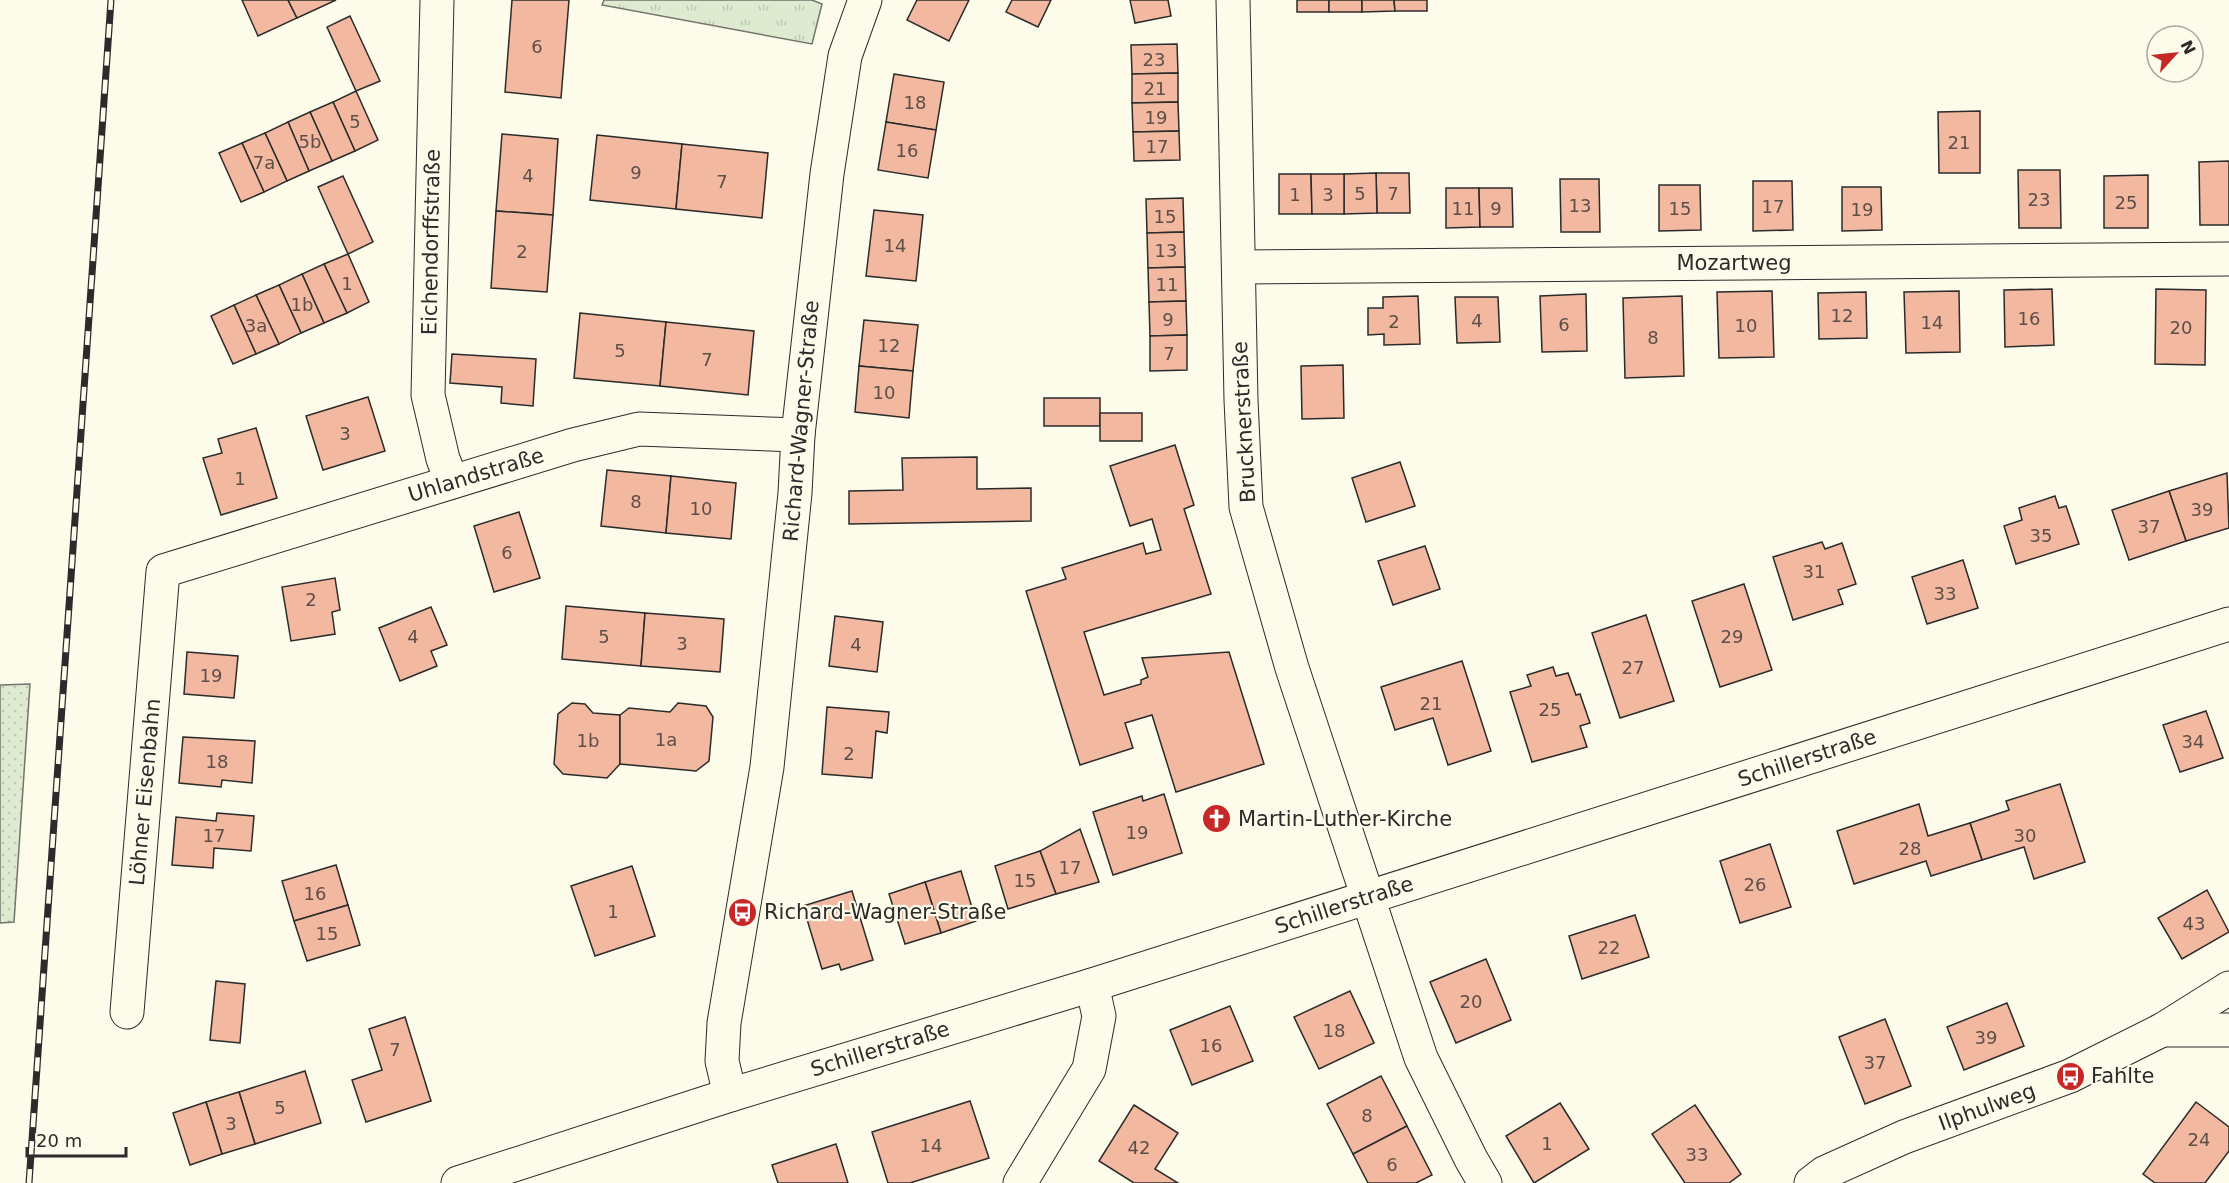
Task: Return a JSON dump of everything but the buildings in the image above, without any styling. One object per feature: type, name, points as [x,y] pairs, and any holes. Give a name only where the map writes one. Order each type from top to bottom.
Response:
[{"type":"street","name":"Eichendorffstraße","points":[[437,0],[428,394],[443,459],[452,482]]},
{"type":"street","name":"Richard-Wagner-Straße","points":[[730,1095],[722,1061],[724,1023],[767,767],[795,493],[798,435],[832,138],[845,56],[865,0]]},
{"type":"street","name":"Brucknerstraße","points":[[1233,0],[1240,267],[1240,400],[1246,507],[1293,668],[1421,1058],[1471,1160],[1485,1183]]},
{"type":"street","name":"Mozartweg","points":[[1240,267],[2229,259]]},
{"type":"street","name":"Uhlandstraße","points":[[163,571],[573,445],[639,429],[798,435]]},
{"type":"street","name":"Löhner Eisenbahn","points":[[127,1012],[163,571]]},
{"type":"street","name":"Schillerstraße","points":[[458,1183],[730,1095],[1092,986],[2229,624]]},
{"type":"street","points":[[1020,1183],[1089,1070],[1099,1016],[1092,986]]},
{"type":"street","name":"Ilphulweg","points":[[1811,1183],[1824,1173],[1904,1137],[2070,1076],[2162,1030],[2229,988]]},
{"type":"street","name":"Ilphulweg","points":[[2162,1030],[2229,1030]]},
{"type":"green space","points":[[604,0],[812,0],[822,4],[812,44],[602,5]]},
{"type":"green space","points":[[30,684],[14,922],[0,923],[0,685]]},
{"type":"railway","points":[[29,1183],[111,0]]},
{"type":"place","name":"Martin-Luther-Kirche","points":[[1217,819]]},
{"type":"place","name":"Richard-Wagner-Straße","points":[[743,912]]},
{"type":"place","name":"Fahlte","points":[[2070,1076]]}]
